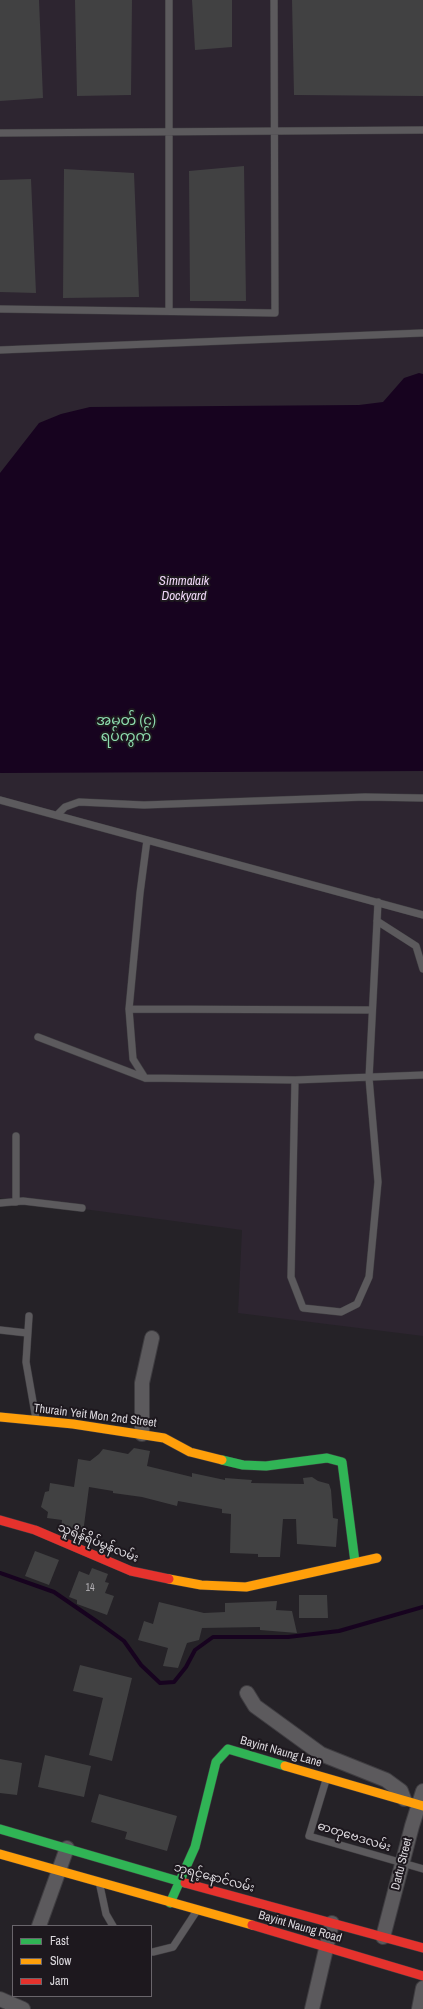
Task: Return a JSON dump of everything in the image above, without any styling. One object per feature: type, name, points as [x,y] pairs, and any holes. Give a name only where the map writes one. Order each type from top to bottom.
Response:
[{"type":"street","points":[[142,1434],[142,1384],[152,1338]]},
{"type":"street","name":"Thurain Yeit Mon 2nd Street","points":[[0,1417],[37,1420],[164,1438],[190,1452],[243,1465],[266,1466],[327,1458],[342,1462],[355,1562]]},
{"type":"street","name":"သူရိန်ရိပ်မွန်လမ်း","points":[[0,1520],[35,1530],[131,1571],[201,1585],[246,1587],[377,1558]]},
{"type":"street","points":[[247,1693],[255,1706],[321,1754],[386,1780],[401,1791],[404,1799]]},
{"type":"street","name":"Bayint Naung Lane","points":[[178,1881],[195,1847],[216,1762],[228,1750],[404,1799],[421,1800]]},
{"type":"street","name":"Dartu Street","points":[[383,1937],[421,1800]]},
{"type":"street","points":[[2,1829],[2,1840]]},
{"type":"street","name":"ဘုရင့်နောင်လမ်း","points":[[2,1829],[178,1881],[423,1948]]},
{"type":"street","points":[[39,1925],[67,1848]]},
{"type":"street","points":[[0,1854],[60,1870],[170,1903],[178,1881]]},
{"type":"street","name":"Bayint Naung Road","points":[[170,1903],[326,1946],[365,1952],[423,1976]]},
{"type":"street","points":[[312,2009],[332,1923]]},
{"type":"street","points":[[365,1952],[370,1933]]},
{"type":"street","points":[[419,2009],[423,1988]]},
{"type":"lane","points":[[169,312],[170,0]]},
{"type":"lane","points":[[0,309],[275,313],[274,0]]},
{"type":"lane","points":[[0,133],[423,130]]},
{"type":"lane","points":[[0,350],[422,333]]},
{"type":"lane","points":[[57,815],[65,807],[79,802],[144,805],[365,797],[423,798]]},
{"type":"lane","points":[[0,800],[423,915]]},
{"type":"lane","points":[[145,1078],[133,1059],[129,1009],[140,893],[148,840]]},
{"type":"lane","points":[[295,1080],[291,1277],[304,1308],[341,1312],[357,1304],[369,1277],[378,1182],[369,1078],[378,902]]},
{"type":"lane","points":[[377,921],[416,946],[423,969]]},
{"type":"lane","points":[[129,1009],[372,1010]]},
{"type":"lane","points":[[38,1037],[145,1078],[295,1080],[423,1075]]},
{"type":"lane","points":[[16,1136],[16,1202]]},
{"type":"lane","points":[[0,1203],[16,1202],[82,1208]]},
{"type":"lane","points":[[29,1316],[26,1333],[26,1362],[37,1420]]},
{"type":"lane","points":[[0,1330],[26,1333]]},
{"type":"lane","name":"ဓာတုဗေဒလမ်း","points":[[327,1778],[309,1836],[403,1864]]},
{"type":"lane","points":[[403,1864],[423,1870]]},
{"type":"lane","points":[[99,1882],[106,1914],[112,1925]]},
{"type":"lane","points":[[153,1952],[173,1947],[198,1910]]},
{"type":"shaded area","points":[[0,0],[423,0],[423,1336],[238,1313],[242,1230],[0,1198]]},
{"type":"water","name":"Simmalaik Dockyard","points":[[419,373],[423,374],[423,771],[0,773],[0,473],[39,423],[61,414],[90,407],[359,405],[383,402],[404,378]]},
{"type":"building","points":[[0,0],[39,0],[43,98],[0,101]]},
{"type":"building","points":[[75,0],[132,0],[131,95],[77,96]]},
{"type":"building","points":[[192,0],[232,0],[232,47],[195,50]]},
{"type":"building","points":[[292,0],[423,0],[423,96],[294,95]]},
{"type":"building","points":[[244,166],[246,301],[190,301],[189,171]]},
{"type":"building","points":[[64,169],[134,173],[139,297],[63,298]]},
{"type":"building","points":[[31,179],[36,293],[0,292],[0,180]]},
{"type":"building","points":[[134,1448],[150,1451],[147,1466],[192,1477],[192,1473],[225,1480],[225,1478],[252,1480],[251,1483],[304,1484],[303,1478],[312,1477],[318,1481],[329,1484],[331,1490],[333,1518],[338,1519],[336,1547],[297,1544],[296,1519],[283,1519],[280,1557],[258,1557],[258,1554],[230,1553],[231,1514],[222,1513],[222,1509],[178,1501],[177,1506],[142,1497],[113,1493],[113,1491],[89,1487],[83,1533],[61,1529],[62,1520],[47,1518],[48,1512],[41,1507],[45,1492],[49,1491],[50,1483],[74,1487],[78,1459],[90,1461],[103,1449],[128,1454]]},
{"type":"building","points":[[35,1551],[59,1560],[49,1585],[25,1576]]},
{"type":"building","points":[[92,1568],[108,1574],[105,1582],[109,1583],[105,1593],[114,1596],[107,1615],[77,1604],[77,1600],[69,1597],[79,1571],[89,1575]]},
{"type":"building","points":[[299,1595],[327,1595],[328,1618],[299,1618]]},
{"type":"building","points":[[277,1601],[276,1610],[292,1611],[297,1633],[260,1630],[260,1627],[202,1628],[199,1640],[187,1643],[178,1668],[163,1666],[168,1648],[138,1640],[144,1621],[153,1624],[159,1602],[204,1613],[225,1612],[225,1603]]},
{"type":"building","points":[[80,1665],[132,1678],[112,1761],[89,1755],[103,1698],[73,1691]]},
{"type":"building","points":[[45,1755],[91,1766],[84,1797],[38,1787]]},
{"type":"building","points":[[0,1759],[22,1763],[17,1795],[0,1793]]},
{"type":"building","points":[[99,1794],[177,1816],[167,1851],[125,1839],[127,1832],[91,1822]]},
{"type":"waterway","points":[[0,1573],[54,1592],[124,1641],[141,1665],[160,1683],[174,1682],[186,1667],[195,1650],[213,1637],[288,1637],[339,1631],[423,1607]]},
{"type":"traffic: fast","points":[[222,1460],[243,1465],[266,1466],[327,1458],[342,1462],[355,1562]]},
{"type":"traffic: fast","points":[[170,1903],[195,1847],[216,1762],[228,1749],[285,1766]]},
{"type":"traffic: fast","points":[[0,1829],[185,1883]]},
{"type":"traffic: slow","points":[[0,1417],[73,1424],[164,1438],[190,1452],[222,1460]]},
{"type":"traffic: slow","points":[[169,1579],[201,1585],[246,1587],[377,1558]]},
{"type":"traffic: slow","points":[[285,1766],[423,1806]]},
{"type":"traffic: slow","points":[[0,1854],[252,1925]]},
{"type":"traffic: jam","points":[[0,1520],[35,1530],[131,1571],[169,1579]]},
{"type":"traffic: jam","points":[[185,1883],[423,1948]]},
{"type":"traffic: jam","points":[[252,1925],[423,1976]]},
{"type":"district","name":"အမှတ် (၄) ရပ်ကွက်","points":[[126,730]]}]
